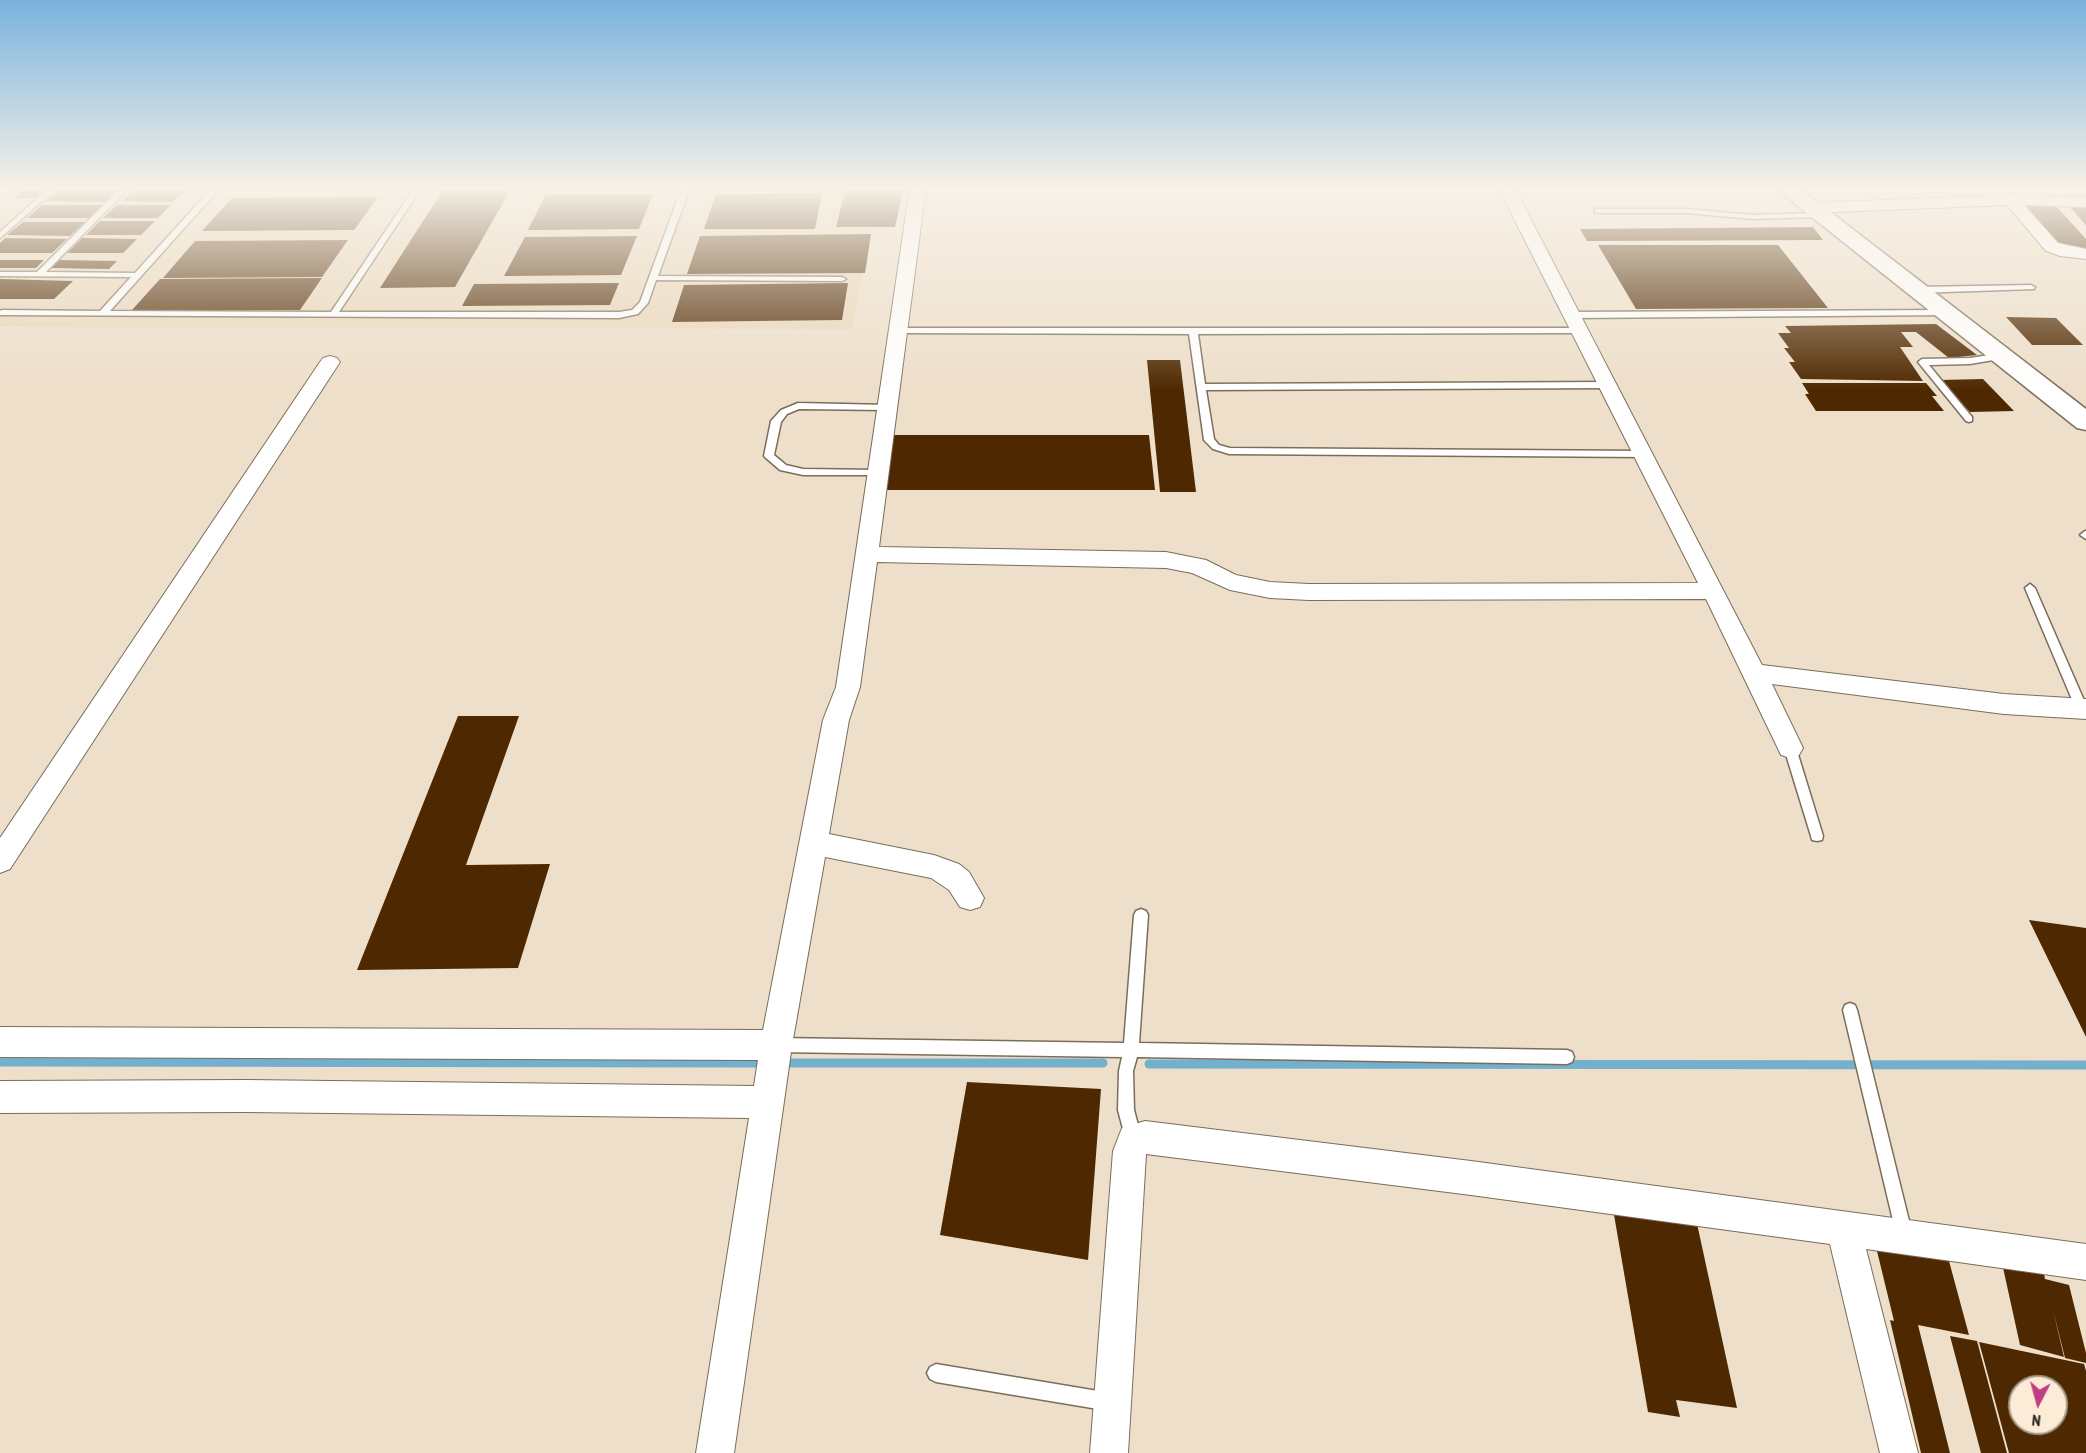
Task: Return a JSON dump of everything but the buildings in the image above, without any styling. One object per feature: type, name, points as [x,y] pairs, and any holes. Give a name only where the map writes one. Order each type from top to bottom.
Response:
[{"type":"street","points":[[715,1453],[775,1050],[836,720],[848,687],[909,255]]},
{"type":"street","points":[[1541,255],[1714,591],[1790,748]]},
{"type":"street","points":[[1870,255],[2086,422]]},
{"type":"street","points":[[0,861],[330,362]]},
{"type":"street","points":[[866,554],[1167,560],[1198,566],[1230,582],[1270,590],[1309,592],[1714,591]]},
{"type":"street","points":[[1754,673],[2004,704],[2084,709]]},
{"type":"street","points":[[813,843],[934,867],[950,873],[959,881],[970,898]]},
{"type":"street","points":[[0,1042],[775,1050]]},
{"type":"street","points":[[0,1097],[769,1097]]},
{"type":"street","points":[[1109,1453],[1130,1150],[1134,1140],[1145,1137],[2086,1262]]},
{"type":"street","points":[[1845,1229],[1899,1453]]},
{"type":"lane","points":[[39,274],[59,255]]},
{"type":"lane","points":[[103,313],[155,255]]},
{"type":"lane","points":[[334,313],[374,255]]},
{"type":"lane","points":[[2,313],[619,315],[635,312],[644,303],[662,255]]},
{"type":"lane","points":[[0,274],[136,275]]},
{"type":"lane","points":[[653,278],[842,279]]},
{"type":"lane","points":[[1915,290],[2031,286]]},
{"type":"lane","points":[[898,331],[1193,331],[1945,313]]},
{"type":"lane","points":[[1193,331],[1209,440],[1216,447],[1228,451],[1644,454]]},
{"type":"lane","points":[[1969,420],[1922,362],[1970,361],[2002,356]]},
{"type":"lane","points":[[1201,387],[1608,385]]},
{"type":"lane","points":[[878,473],[803,472],[783,468],[769,456],[776,421],[784,412],[798,406],[886,407]]},
{"type":"lane","points":[[2030,588],[2084,709]]},
{"type":"lane","points":[[1790,748],[1817,836]]},
{"type":"lane","points":[[1134,1140],[1126,1110],[1126,1071],[1131,1051],[1141,915]]},
{"type":"lane","points":[[1850,1010],[1905,1237]]},
{"type":"lane","points":[[775,1050],[1131,1051],[1567,1057]]},
{"type":"lane","points":[[936,1373],[1111,1402]]},
{"type":"shaded area","points":[[0,255],[866,255],[852,329],[0,327]]},
{"type":"waterway","points":[[0,1062],[765,1063]]},
{"type":"waterway","points":[[782,1063],[1103,1063]]},
{"type":"waterway","points":[[1149,1064],[2086,1065]]}]
